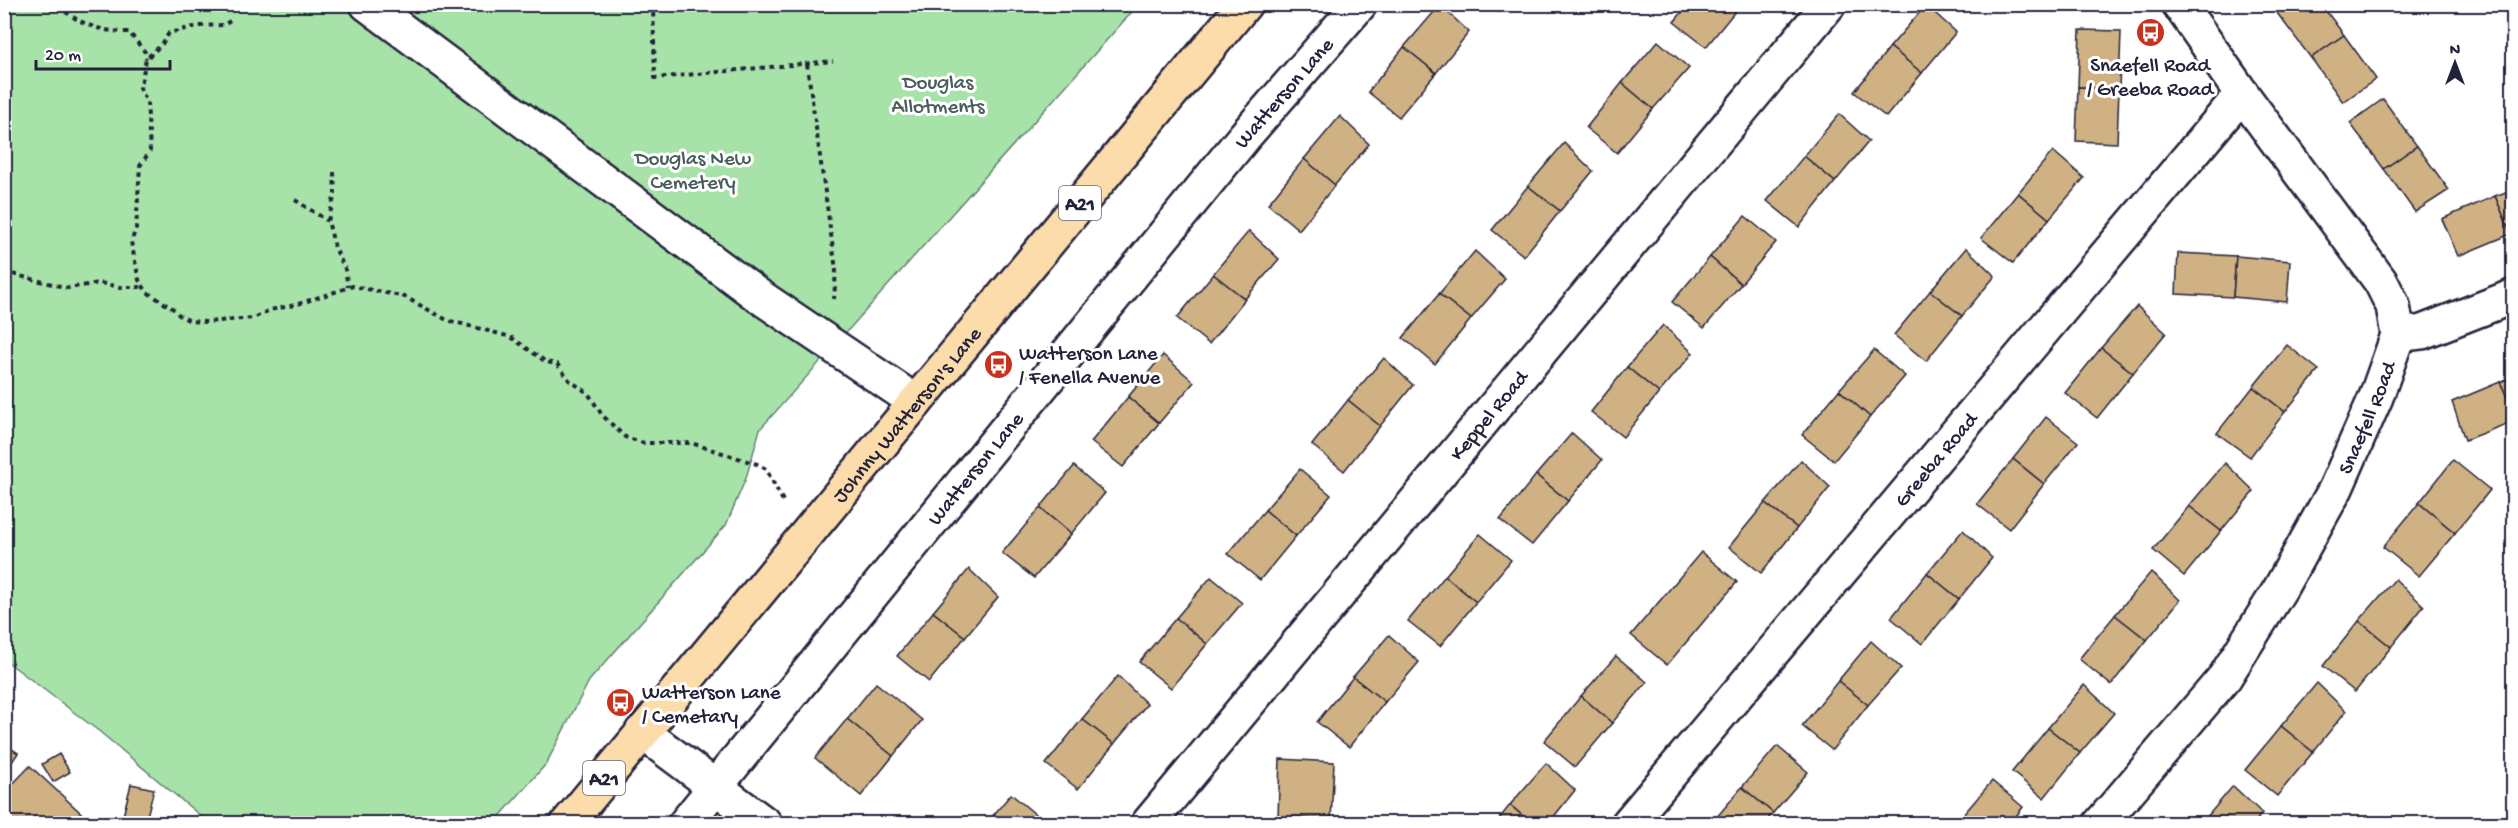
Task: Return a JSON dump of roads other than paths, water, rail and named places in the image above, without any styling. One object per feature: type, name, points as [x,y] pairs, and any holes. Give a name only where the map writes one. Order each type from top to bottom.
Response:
[{"type":"highway","name":"Johnny Watterson's Lane","points":[[567,824],[1245,4]]},
{"type":"street","points":[[368,4],[756,294],[916,402]]},
{"type":"street","name":"Watterson Lane","points":[[685,824],[1244,137],[1360,4]]},
{"type":"street","name":"Keppel Road","points":[[1148,824],[1829,4]]},
{"type":"street","name":"Snaefell Road","points":[[2100,824],[2225,677],[2280,589],[2336,488],[2376,397],[2398,335],[2393,306],[2381,282],[2242,94],[2179,4]]},
{"type":"street","name":"Greeba Road","points":[[1628,824],[2242,94]]},
{"type":"street","points":[[2398,335],[2422,332],[2514,296]]},
{"type":"street","points":[[642,732],[765,824]]},
{"type":"place","name":"Snaefell Road / Greeba Road","points":[[2150,33]]},
{"type":"place","name":"Watterson Lane / Fenella Avenue","points":[[998,364]]},
{"type":"place","name":"Watterson Lane / Cemetary","points":[[621,703]]},
{"type":"park label","name":"Douglas Allotments","points":[[938,93]]},
{"type":"park label","name":"Douglas New Cemetery","points":[[693,169]]}]
